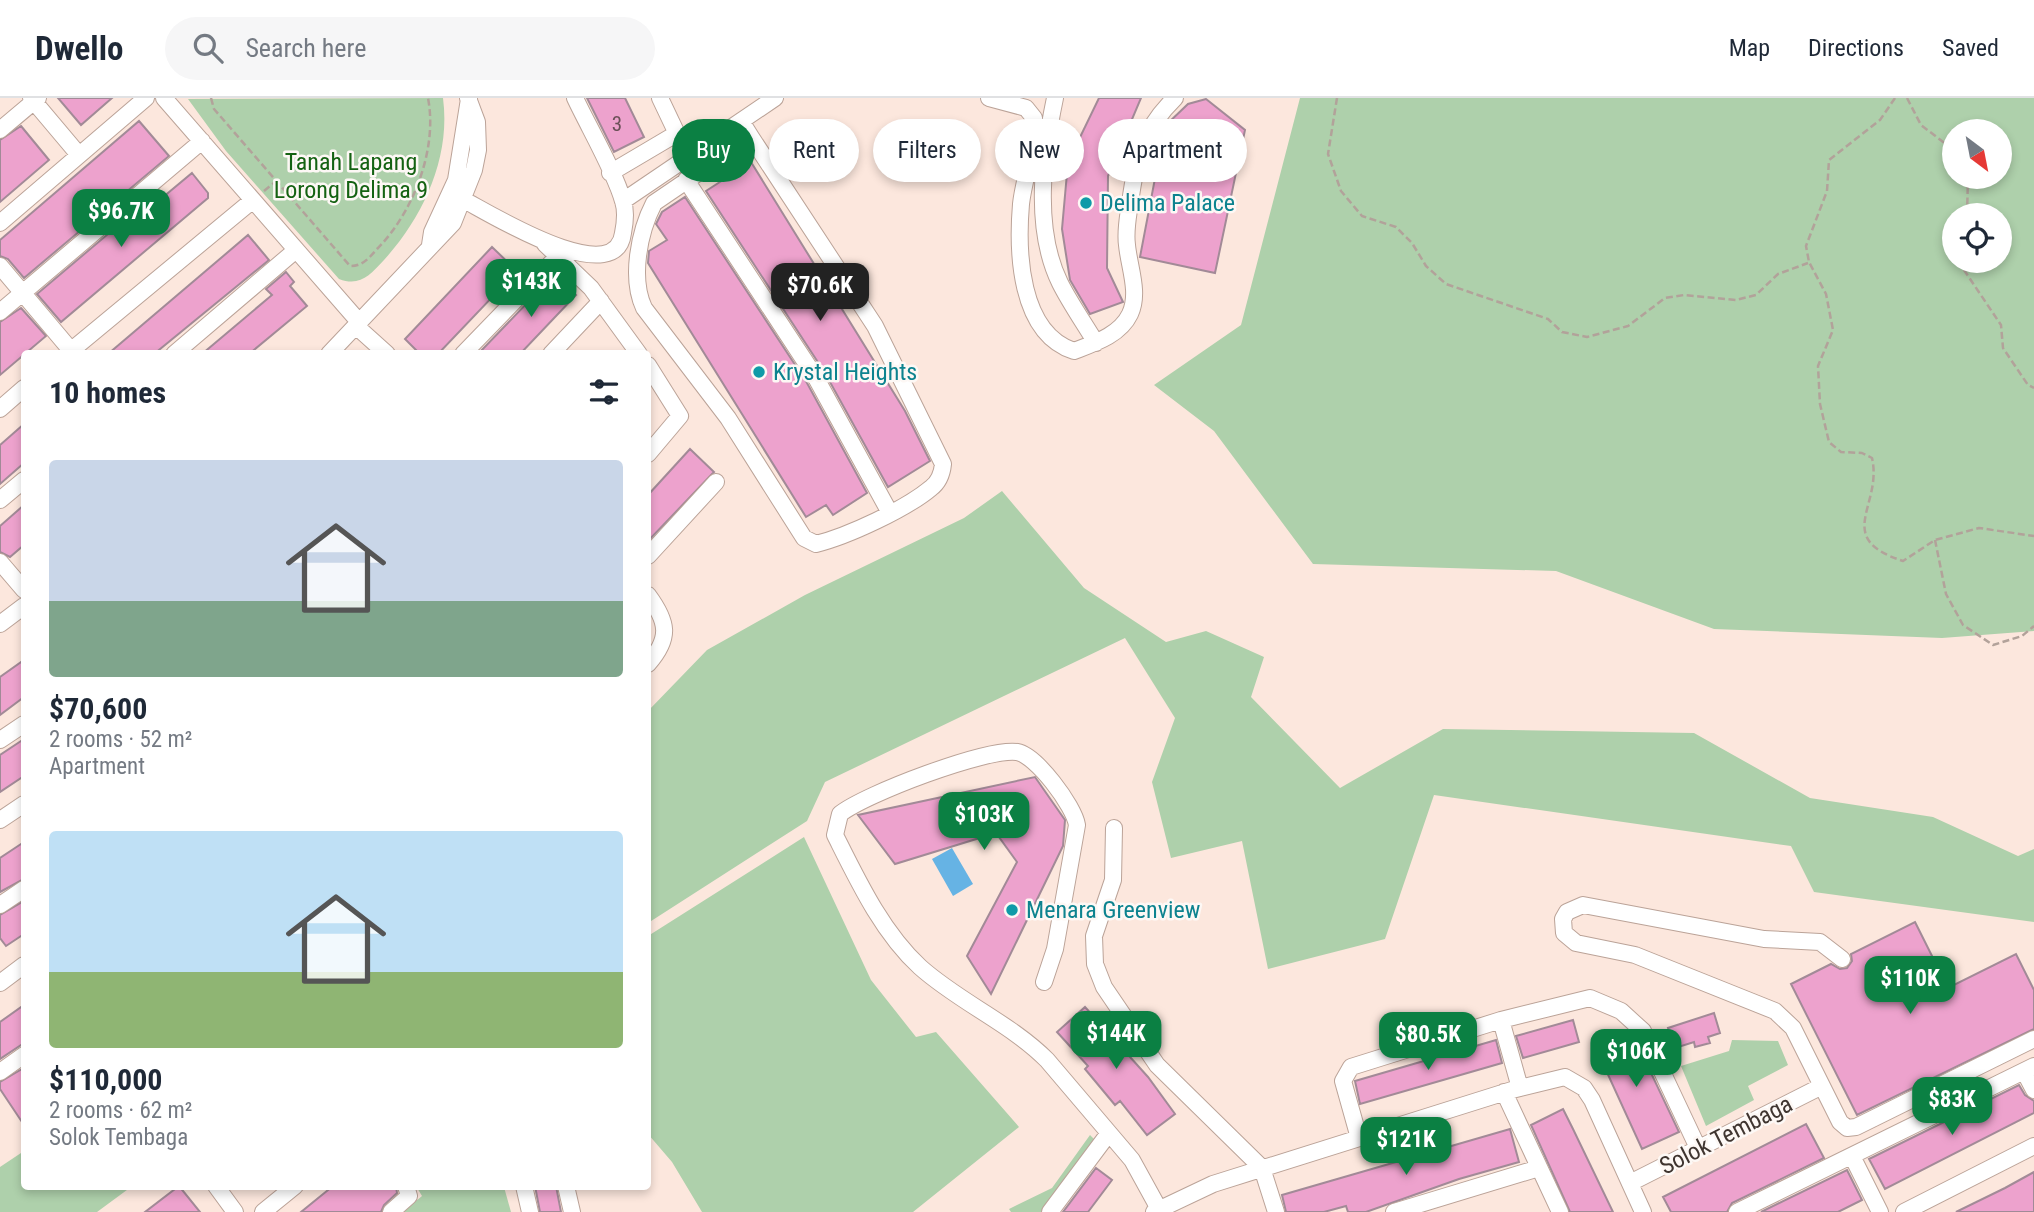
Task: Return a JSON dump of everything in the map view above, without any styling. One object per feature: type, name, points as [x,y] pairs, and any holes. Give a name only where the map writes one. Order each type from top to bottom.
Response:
[{"type":"street","points":[[0,223],[146,98]]},
{"type":"street","points":[[164,98],[358,325],[383,350]]},
{"type":"street","points":[[333,350],[430,244],[442,238],[453,223],[464,200],[478,150],[477,122],[469,98]]},
{"type":"street","points":[[430,244],[432,233],[456,180],[469,98]]},
{"type":"street","points":[[464,200],[541,240],[589,255],[611,252],[623,238],[623,201],[575,98]]},
{"type":"street","points":[[660,98],[672,125]]},
{"type":"street","points":[[744,119],[775,98]]},
{"type":"street","points":[[989,98],[1026,108],[1031,112],[1035,124],[1021,203],[1020,234],[1029,300],[1037,318],[1062,347],[1074,351],[1096,342],[1122,326],[1135,302],[1126,230],[1136,162],[1156,118],[1175,98]]},
{"type":"street","points":[[1055,98],[1045,168],[1047,240],[1059,282],[1096,342]]},
{"type":"street","points":[[0,130],[35,99],[79,155]]},
{"type":"street","points":[[610,173],[672,136]]},
{"type":"street","points":[[0,312],[202,141]]},
{"type":"street","points":[[683,182],[659,198],[649,212],[637,268],[638,295],[644,307],[728,418],[804,538],[816,544],[823,542],[890,513],[931,488],[942,474],[943,464],[875,326],[755,143]]},
{"type":"street","points":[[623,201],[672,168]]},
{"type":"street","points":[[687,182],[816,378],[890,513]]},
{"type":"street","points":[[73,350],[253,200]]},
{"type":"street","points":[[541,240],[601,301],[636,350]]},
{"type":"street","points":[[179,350],[296,250]]},
{"type":"street","points":[[467,350],[558,256]]},
{"type":"street","points":[[0,266],[69,350]]},
{"type":"street","points":[[555,350],[601,301]]},
{"type":"street","points":[[651,370],[680,413],[651,450]]},
{"type":"street","points":[[0,409],[21,391]]},
{"type":"street","points":[[0,500],[21,482]]},
{"type":"street","points":[[651,553],[716,482]]},
{"type":"street","points":[[0,562],[21,586]]},
{"type":"street","points":[[651,600],[659,611],[665,635],[660,650],[651,660]]},
{"type":"street","points":[[0,624],[21,608]]},
{"type":"street","points":[[0,740],[21,726]]},
{"type":"street","points":[[1044,982],[1055,948],[1077,825],[1071,808],[1032,759],[1017,752],[987,754],[869,797],[840,814],[835,835],[885,925],[901,946],[943,985],[1033,1046],[1047,1060],[1143,1176],[1156,1210],[1200,1189],[1262,1168],[1512,1090],[1565,1077],[1584,1088],[1643,1212]]},
{"type":"street","points":[[0,820],[21,806]]},
{"type":"street","points":[[1114,828],[1113,880],[1094,936],[1096,964],[1104,987],[1157,1065],[1262,1168],[1276,1212]]},
{"type":"street","points":[[0,905],[21,891]]},
{"type":"street","points":[[1842,959],[1821,942],[1764,939],[1583,905],[1567,912],[1563,919],[1564,933],[1576,943],[1635,955],[1775,1011],[1793,1028],[1840,1122],[1847,1128],[1856,1127],[2034,1039]]},
{"type":"street","points":[[0,982],[21,967]]},
{"type":"street","points":[[1359,1138],[1343,1081],[1351,1067],[1501,1020],[1590,998],[1622,1011],[1643,1031],[1699,1148]]},
{"type":"street","points":[[1501,1020],[1512,1090],[1539,1168],[1560,1212]]},
{"type":"street","points":[[0,1072],[21,1057]]},
{"type":"street","points":[[1737,1212],[2029,1068],[2034,1090]]},
{"type":"street","name":"Solok Tembaga","points":[[1630,1183],[1822,1086]]},
{"type":"street","points":[[1049,1212],[1109,1133]]},
{"type":"street","points":[[1903,1212],[2034,1146]]},
{"type":"street","points":[[1852,1156],[1880,1212]]},
{"type":"street","points":[[1394,1212],[1539,1168]]},
{"type":"street","points":[[219,1190],[235,1212]]},
{"type":"street","points":[[263,1212],[290,1190]]},
{"type":"street","points":[[391,1212],[409,1196],[407,1190]]},
{"type":"street","points":[[525,1190],[530,1212]]},
{"type":"street","points":[[567,1190],[572,1212]]},
{"type":"path","points":[[212,98],[214,109],[350,266],[363,264],[384,242],[407,211],[430,133],[428,98]]},
{"type":"path","points":[[1337,98],[1328,154],[1341,191],[1362,216],[1395,227],[1412,243],[1426,266],[1446,284],[1548,319],[1562,332],[1587,337],[1628,326],[1665,298],[1684,295],[1736,300],[1756,295],[1778,274],[1809,262]]},
{"type":"path","points":[[1895,98],[1880,120],[1829,160],[1827,191],[1807,246],[1809,262],[1826,294],[1833,330],[1818,366],[1820,404],[1829,442],[1841,452],[1862,453],[1872,458],[1876,476],[1864,518],[1865,536],[1878,553],[1903,561],[1935,540],[1979,528],[2034,536]]},
{"type":"path","points":[[1907,98],[1921,125],[1942,141]]},
{"type":"path","points":[[1966,273],[2001,325],[2003,348],[2028,385],[2034,388]]},
{"type":"path","points":[[1935,540],[1946,594],[1963,625],[1993,645],[2022,636],[2034,626]]},
{"type":"green space","name":"Tanah Lapang Lorong Delima 9","points":[[443,98],[443,143],[422,206],[384,260],[369,275],[353,282],[339,279],[226,151],[188,99]]},
{"type":"green space","points":[[1300,98],[2034,98],[2034,631],[1942,638],[1714,629],[1556,571],[1313,564],[1214,431],[1154,385],[1241,325]]},
{"type":"green space","points":[[1002,491],[1084,588],[1166,642],[1206,631],[1264,657],[1251,697],[1340,788],[1443,729],[1694,733],[1810,798],[1933,817],[2018,856],[2034,849],[2034,922],[1814,892],[1791,846],[1434,795],[1385,939],[1268,969],[1242,841],[1171,858],[1152,782],[1175,718],[1125,638],[825,782],[807,821],[651,921],[651,708],[707,650],[805,595],[964,518]]},
{"type":"green space","points":[[804,837],[871,980],[916,1037],[936,1032],[1019,1127],[913,1212],[702,1212],[672,1162],[651,1138],[651,934]]},
{"type":"green space","points":[[1732,1040],[1778,1041],[1788,1065],[1748,1086],[1754,1100],[1706,1126],[1681,1066],[1729,1051]]},
{"type":"green space","points":[[1090,1135],[1096,1141],[1044,1212],[1011,1212],[1009,1209],[1052,1188]]},
{"type":"green space","points":[[21,1153],[21,1190],[127,1190],[97,1212],[0,1212],[0,1167]]},
{"type":"green space","points":[[418,1190],[505,1190],[511,1212],[403,1212],[422,1196]]},
{"type":"water","points":[[952,848],[973,884],[953,896],[932,859]]},
{"type":"building","points":[[58,98],[112,98],[81,125]]},
{"type":"building","points":[[587,98],[625,98],[644,137],[614,152]]},
{"type":"building","name":"Delima Palace","points":[[1099,98],[1141,98],[1132,119],[1098,119],[1098,182],[1108,182],[1107,268],[1123,302],[1090,314],[1070,280],[1062,229],[1066,182],[1084,182],[1084,129]]},
{"type":"building","points":[[1206,99],[1231,119],[1172,119],[1188,104]]},
{"type":"building","points":[[139,121],[169,156],[24,278],[8,259],[0,256],[0,240]]},
{"type":"building","points":[[21,126],[49,160],[0,202],[0,140]]},
{"type":"building","name":"Krystal Heights","points":[[755,168],[905,411],[930,461],[888,487],[825,373],[706,191],[720,182],[755,182]]},
{"type":"building","points":[[192,173],[208,193],[208,198],[61,322],[37,294],[121,223],[126,228]]},
{"type":"building","points":[[1154,182],[1234,182],[1215,273],[1140,257]]},
{"type":"building","name":"Krystal Heights","points":[[685,197],[807,383],[867,493],[833,515],[826,505],[806,517],[648,263],[649,251],[667,240],[656,224],[662,212]]},
{"type":"building","points":[[248,235],[269,260],[159,350],[113,350]]},
{"type":"building","points":[[492,247],[517,271],[442,350],[416,350],[405,339]]},
{"type":"building","points":[[286,272],[294,282],[290,286],[307,306],[254,350],[207,350],[272,295],[266,289]]},
{"type":"building","points":[[555,274],[576,295],[524,350],[482,350]]},
{"type":"building","points":[[21,308],[46,336],[29,350],[21,350],[21,357],[0,375],[0,322]]},
{"type":"building","points":[[21,427],[21,466],[0,484],[0,445]]},
{"type":"building","points":[[690,449],[714,472],[651,538],[651,492]]},
{"type":"building","points":[[21,508],[21,548],[10,557],[0,552],[0,526]]},
{"type":"building","points":[[21,662],[21,699],[0,715],[0,677]]},
{"type":"building","points":[[21,741],[21,778],[0,792],[0,755]]},
{"type":"building","name":"Menara Greenview","points":[[1035,777],[1065,820],[1063,846],[991,994],[967,956],[1017,862],[996,833],[895,864],[858,815]]},
{"type":"building","points":[[21,844],[21,881],[0,892],[0,858]]},
{"type":"building","points":[[21,903],[21,936],[6,946],[0,938],[0,915]]},
{"type":"building","points":[[1915,922],[1948,988],[2016,954],[2034,990],[2034,1029],[1857,1115],[1791,984],[1831,964],[1840,969],[1847,968],[1852,961],[1851,954]]},
{"type":"building","points":[[21,1007],[21,1045],[0,1059],[0,1022]]},
{"type":"building","points":[[1085,1007],[1148,1077],[1175,1114],[1147,1135],[1120,1101],[1115,1105],[1085,1069],[1088,1066],[1057,1032]]},
{"type":"building","points":[[1714,1013],[1720,1033],[1708,1037],[1710,1043],[1695,1047],[1694,1042],[1675,1048],[1668,1028]]},
{"type":"building","points":[[1573,1020],[1579,1042],[1523,1058],[1516,1036]]},
{"type":"building","points":[[1626,1030],[1634,1037],[1679,1132],[1642,1149],[1594,1044]]},
{"type":"building","points":[[1496,1040],[1502,1063],[1360,1104],[1355,1081]]},
{"type":"building","points":[[21,1070],[21,1120],[0,1089],[0,1082]]},
{"type":"building","points":[[2019,1085],[2025,1095],[2034,1101],[2034,1113],[1885,1189],[1869,1159]]},
{"type":"building","points":[[1563,1109],[1613,1212],[1570,1212],[1531,1125]]},
{"type":"building","points":[[1806,1124],[1824,1158],[1732,1203],[1727,1212],[1671,1212],[1663,1197]]},
{"type":"building","points":[[1510,1129],[1519,1162],[1459,1179],[1366,1212],[1348,1212],[1346,1206],[1324,1212],[1286,1212],[1282,1195]]},
{"type":"building","points":[[1096,1168],[1112,1180],[1088,1212],[1063,1212]]},
{"type":"building","points":[[1847,1170],[1862,1200],[1838,1212],[1761,1212]]},
{"type":"building","points":[[2034,1172],[2034,1212],[1956,1212],[2005,1188]]},
{"type":"building","points":[[174,1190],[182,1190],[200,1212],[145,1212]]},
{"type":"building","points":[[328,1190],[397,1190],[381,1212],[301,1212]]},
{"type":"building","points":[[536,1190],[557,1190],[561,1212],[540,1212]]},
{"type":"place","name":"Delima Palace","points":[[1086,203]]},
{"type":"place","name":"Krystal Heights","points":[[759,372]]},
{"type":"place","name":"Menara Greenview","points":[[1012,910]]}]
